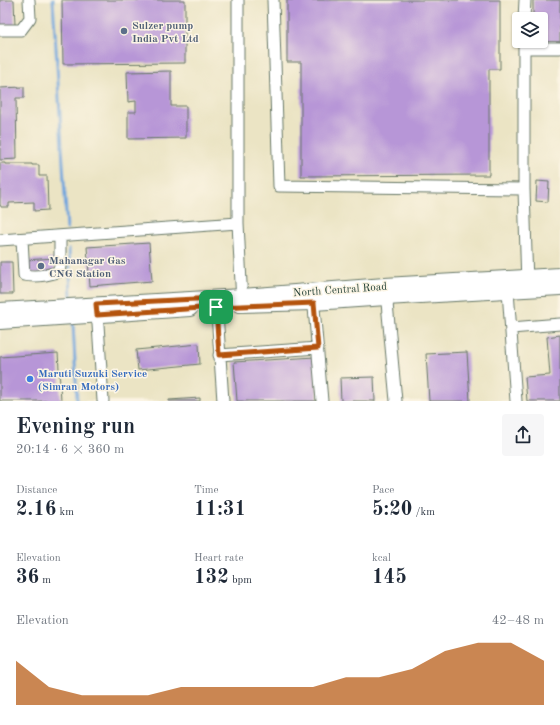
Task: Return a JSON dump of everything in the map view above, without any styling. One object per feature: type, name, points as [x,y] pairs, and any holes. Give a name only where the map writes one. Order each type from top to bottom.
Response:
[{"type":"main road","name":"North Central Road","points":[[386,291],[508,291],[527,283],[560,275]]},
{"type":"main road","name":"North Central Road","points":[[0,310],[97,310],[527,283],[560,288]]},
{"type":"main road","name":"North Central Road","points":[[0,322],[82,316],[97,310]]},
{"type":"street","points":[[0,30],[21,30],[30,18],[29,0]]},
{"type":"street","points":[[238,0],[238,223],[242,301]]},
{"type":"street","points":[[273,0],[279,186],[524,188]]},
{"type":"street","points":[[524,12],[525,0]]},
{"type":"street","points":[[548,47],[560,48]]},
{"type":"street","points":[[524,48],[524,188],[527,283]]},
{"type":"street","points":[[0,240],[238,223]]},
{"type":"street","points":[[22,239],[24,275],[34,276],[58,272],[60,267],[60,236]]},
{"type":"street","points":[[386,291],[396,401]]},
{"type":"street","points":[[508,291],[516,401]]},
{"type":"street","points":[[313,297],[322,401]]},
{"type":"street","points":[[216,302],[223,401]]},
{"type":"street","points":[[97,310],[103,401]]},
{"type":"street","points":[[511,328],[560,324]]},
{"type":"street","points":[[219,355],[318,348]]},
{"type":"building","points":[[0,0],[14,0],[15,25],[0,26]]},
{"type":"building","name":"Sulzer pump India Pvt Ltd","points":[[62,0],[185,0],[185,63],[63,64]]},
{"type":"building","points":[[287,0],[500,0],[500,69],[489,69],[489,175],[301,176],[301,62],[287,62]]},
{"type":"building","points":[[533,0],[560,0],[560,42],[548,42],[548,12],[533,12]]},
{"type":"building","points":[[171,71],[171,106],[186,106],[186,138],[128,139],[128,112],[136,112],[136,101],[128,102],[127,72]]},
{"type":"building","points":[[24,87],[24,98],[16,98],[17,159],[0,160],[0,88]]},
{"type":"building","points":[[0,163],[39,165],[39,176],[47,176],[48,210],[34,211],[34,202],[9,203],[9,207],[1,207]]},
{"type":"building","points":[[537,181],[549,182],[548,202],[536,201]]},
{"type":"building","points":[[149,243],[152,281],[90,286],[87,247]]},
{"type":"building","name":"Mahanagar Gas CNG Station","points":[[54,258],[55,272],[27,274],[26,260]]},
{"type":"building","points":[[0,262],[12,262],[13,294],[0,294]]},
{"type":"building","points":[[560,335],[560,401],[527,401],[525,377],[550,375],[547,337]]},
{"type":"building","points":[[199,344],[200,364],[138,370],[136,350]]},
{"type":"building","points":[[467,352],[470,401],[429,401],[426,354]]},
{"type":"building","name":"Maruti Suzuki Service (Simran Motors)","points":[[58,353],[61,401],[0,401],[0,357]]},
{"type":"building","points":[[315,357],[318,401],[237,401],[234,362]]},
{"type":"building","points":[[374,377],[375,401],[341,401],[340,378]]},
{"type":"building","points":[[200,398],[200,401],[169,401],[169,400]]},
{"type":"waterway","points":[[53,0],[67,229]]},
{"type":"waterway","points":[[69,249],[71,297]]},
{"type":"waterway","points":[[73,323],[77,401]]},
{"type":"place","name":"Sulzer pump India Pvt Ltd","points":[[124,31]]},
{"type":"place","name":"Mahanagar Gas CNG Station","points":[[41,266]]},
{"type":"place","name":"Maruti Suzuki Service (Simran Motors)","points":[[30,379]]},
{"type":"route","points":[[216,307],[97,315],[96,304],[216,298],[216,307],[314,303],[318,348],[219,355],[216,307]]}]
